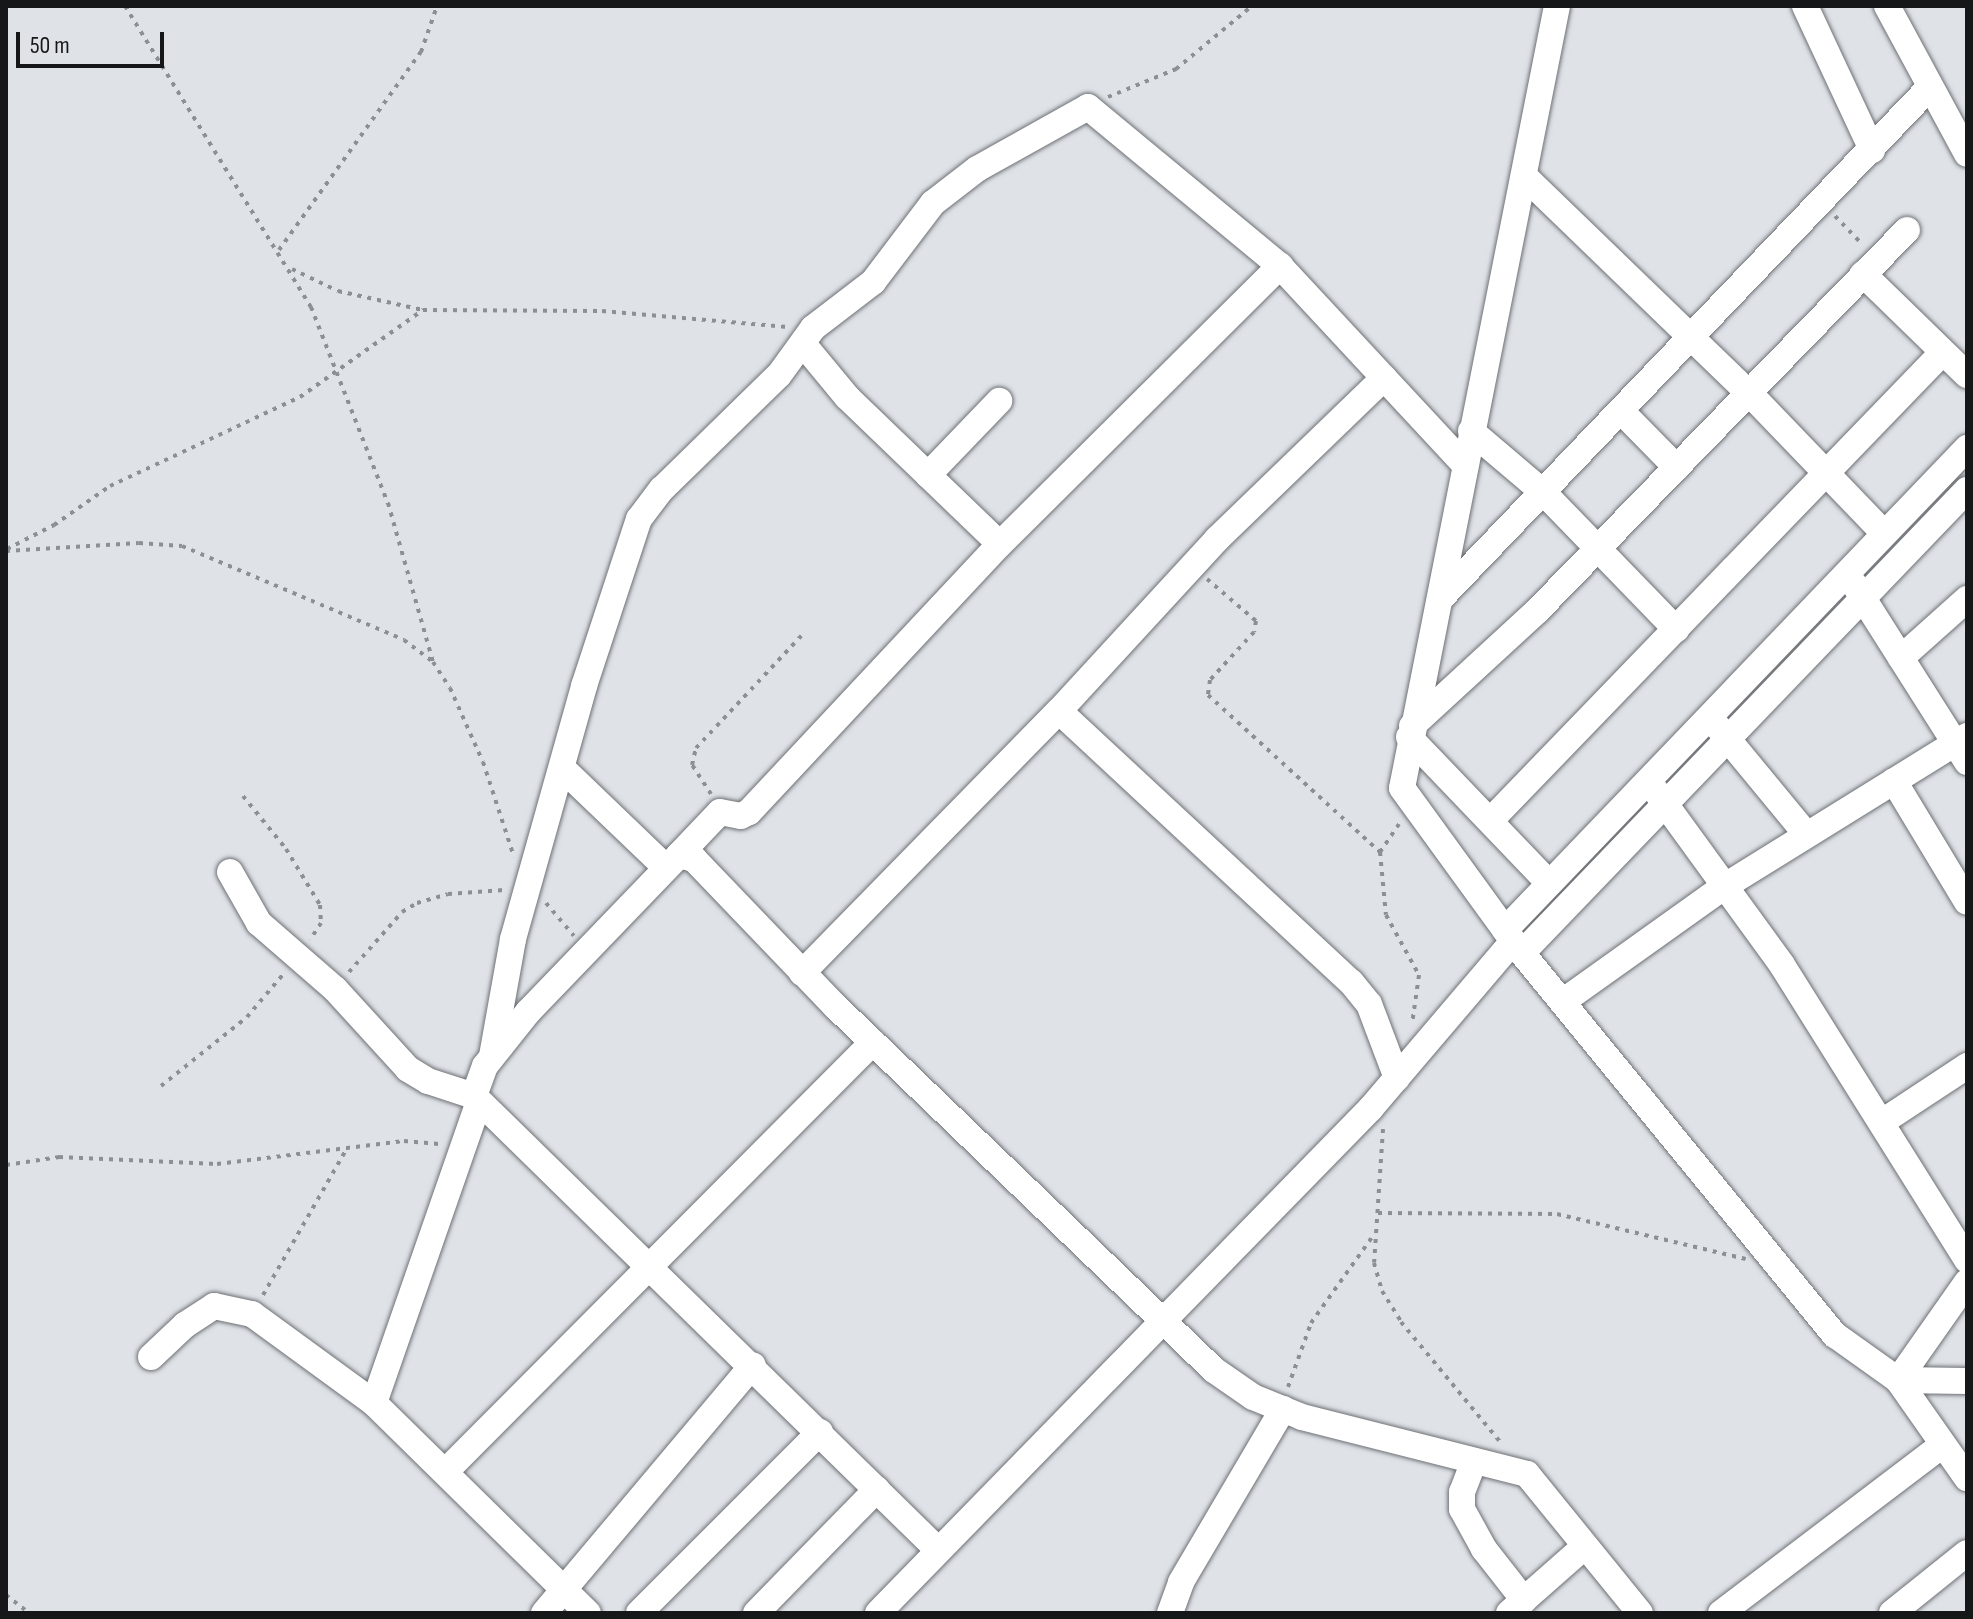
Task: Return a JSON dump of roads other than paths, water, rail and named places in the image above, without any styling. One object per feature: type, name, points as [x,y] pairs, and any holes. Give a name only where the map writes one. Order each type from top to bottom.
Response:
[{"type":"street","points":[[1557,6],[1402,788],[1513,941],[1565,1000],[1768,1256],[1835,1335],[1898,1380],[1941,1446],[1967,1478]]},
{"type":"street","points":[[1805,6],[1872,150]]},
{"type":"street","points":[[1887,6],[1967,154]]},
{"type":"street","points":[[1440,599],[1694,339],[1930,87]]},
{"type":"street","points":[[374,1403],[491,1059],[513,939],[639,519],[808,336],[873,282],[942,193],[1088,107],[1280,266],[1465,465]]},
{"type":"street","points":[[1524,176],[1749,392],[1883,532]]},
{"type":"street","points":[[1411,731],[1599,549],[1907,230]]},
{"type":"street","points":[[491,1059],[584,949],[671,860],[724,811],[741,816],[749,812],[1000,544],[1280,266]]},
{"type":"street","points":[[1870,267],[1942,353],[1967,375]]},
{"type":"street","points":[[808,336],[847,397],[1000,544]]},
{"type":"street","points":[[1490,821],[1942,353]]},
{"type":"street","points":[[802,973],[1059,711],[1192,567],[1384,378]]},
{"type":"street","points":[[928,475],[999,401]]},
{"type":"street","points":[[1622,412],[1677,468]]},
{"type":"street","points":[[1471,431],[1544,493],[1676,629]]},
{"type":"street","points":[[1513,941],[1547,881],[1967,448]]},
{"type":"street","points":[[878,1613],[1397,1078],[1513,941],[1664,802],[1967,490]]},
{"type":"street","points":[[1565,1000],[1725,886],[1894,781],[1963,747],[1901,658],[1846,570]]},
{"type":"street","points":[[1901,658],[1967,599]]},
{"type":"street","points":[[1059,711],[1351,982],[1375,1018],[1397,1078]]},
{"type":"street","points":[[1707,714],[1807,835]]},
{"type":"street","points":[[1411,731],[1547,881]]},
{"type":"street","points":[[563,769],[671,860],[694,859],[802,973],[1161,1323],[1227,1379],[1283,1409],[1527,1474],[1640,1613]]},
{"type":"street","points":[[1645,778],[1725,886],[1882,1122],[1967,1260]]},
{"type":"street","points":[[1894,781],[1967,902]]},
{"type":"street","points":[[230,872],[259,923],[335,989],[408,1069],[428,1081],[476,1100],[753,1365],[938,1550]]},
{"type":"street","points":[[446,1471],[873,1042]]},
{"type":"street","points":[[1882,1122],[1967,1066]]},
{"type":"street","points":[[1898,1380],[1967,1282]]},
{"type":"street","points":[[151,1357],[214,1306],[252,1314],[374,1403],[588,1613]]},
{"type":"street","points":[[544,1613],[753,1365]]},
{"type":"street","points":[[1898,1380],[1967,1381]]},
{"type":"street","points":[[1170,1613],[1181,1582],[1283,1409]]},
{"type":"street","points":[[639,1613],[820,1432]]},
{"type":"street","points":[[1721,1613],[1941,1446]]},
{"type":"street","points":[[1474,1461],[1462,1492],[1462,1509],[1516,1606],[1585,1546]]},
{"type":"street","points":[[756,1613],[877,1489]]},
{"type":"street","points":[[1892,1613],[1967,1553]]}]
